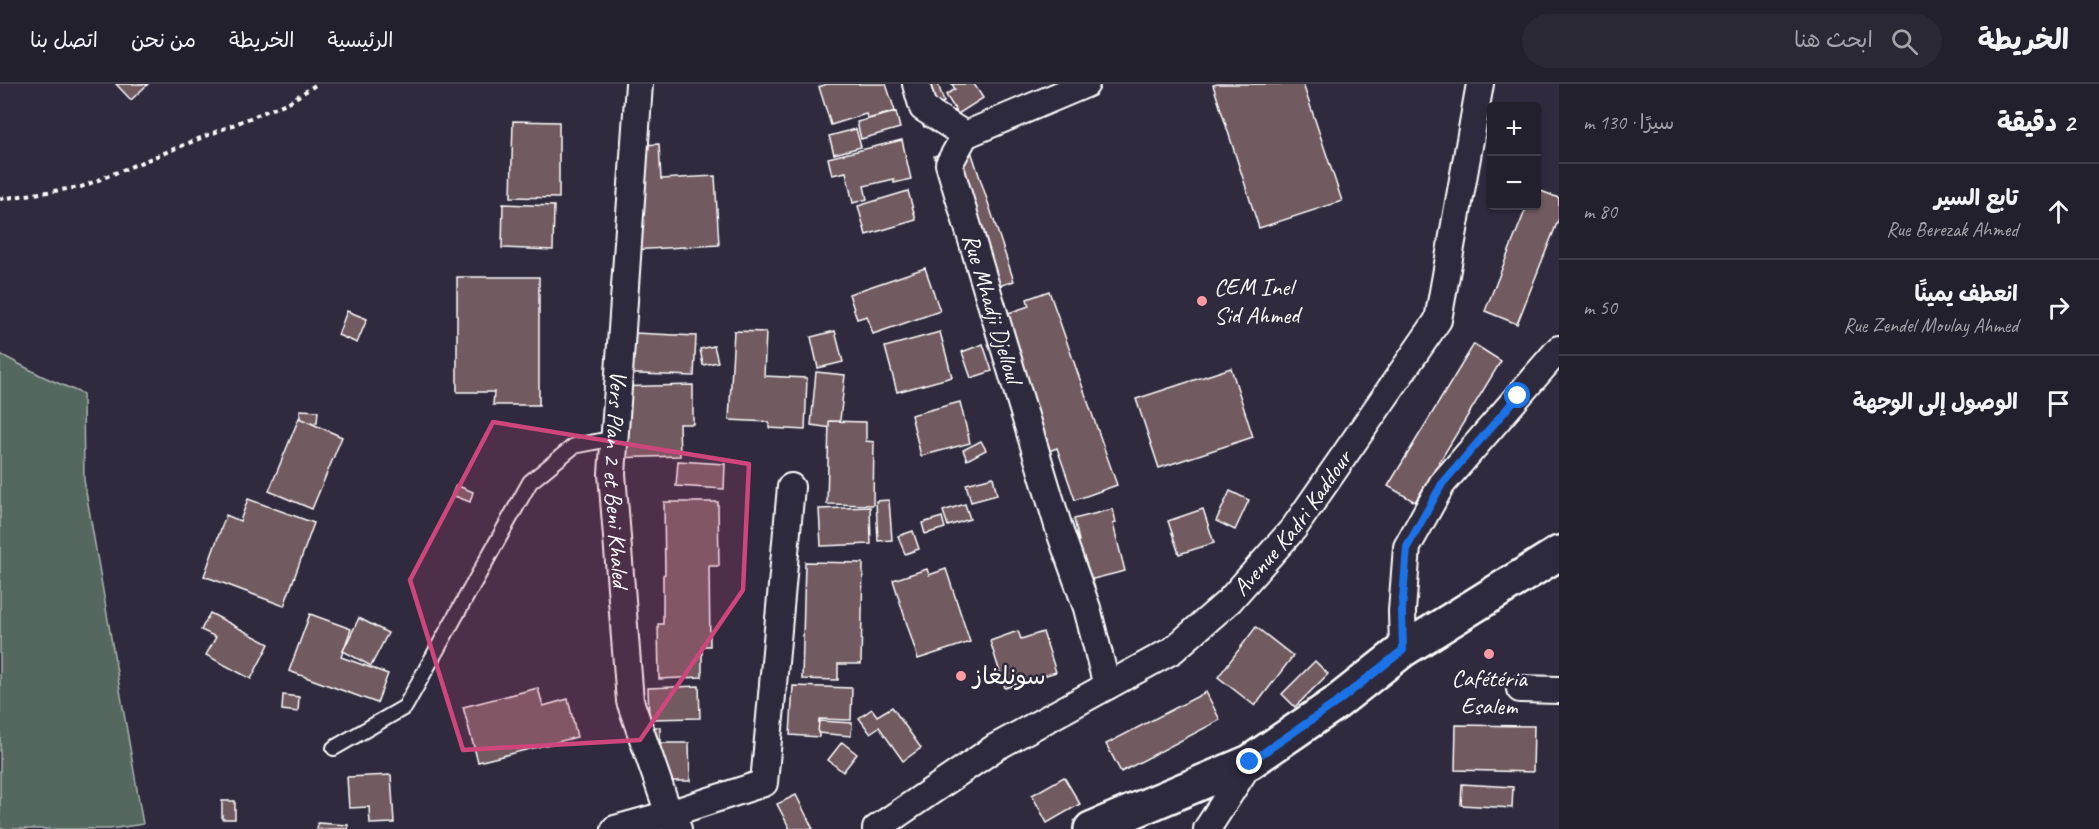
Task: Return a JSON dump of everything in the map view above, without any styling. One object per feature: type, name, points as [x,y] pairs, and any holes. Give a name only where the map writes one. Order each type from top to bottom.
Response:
[{"type":"main road","points":[[1091,829],[1250,762],[1336,703],[1403,650],[1559,553]]},
{"type":"street","name":"Vers Plan 2 et Beni Khaled","points":[[639,84],[612,474],[630,701],[673,822]]},
{"type":"street","points":[[916,84],[923,108],[965,135],[1086,84]]},
{"type":"street","name":"Avenue Kadri Kaddour","points":[[876,829],[897,820],[996,747],[1173,650],[1229,601],[1294,528],[1438,320],[1480,84]]},
{"type":"street","name":"Rue Mhadji Djelloul","points":[[965,135],[949,164],[1060,532],[1087,608],[1107,686]]},
{"type":"street","points":[[1403,650],[1402,611],[1407,547],[1442,484],[1559,349]]},
{"type":"street","points":[[615,829],[673,822],[764,783],[791,487]]},
{"type":"street","points":[[1520,689],[1559,690]]},
{"type":"street","points":[[1207,829],[1250,762]]},
{"type":"lane","points":[[334,748],[405,707],[530,482],[574,446],[615,438]]},
{"type":"path","points":[[0,199],[81,187],[289,102],[317,84]]},
{"type":"highlighted area","points":[[493,422],[749,464],[743,590],[640,740],[463,750],[410,580]]},
{"type":"green space","points":[[0,354],[83,394],[84,480],[143,824],[110,829],[0,829]]},
{"type":"building","points":[[116,84],[148,84],[131,100]]},
{"type":"building","points":[[827,84],[886,84],[895,111],[868,119],[866,114],[831,125],[819,87]]},
{"type":"building","points":[[924,84],[938,84],[944,102],[936,105],[942,121],[924,127],[910,89]]},
{"type":"building","points":[[952,84],[974,84],[983,98],[958,114],[946,95],[955,89]]},
{"type":"building","points":[[1303,84],[1342,201],[1259,228],[1213,85]]},
{"type":"building","points":[[896,112],[900,128],[861,139],[857,122]]},
{"type":"building","points":[[513,121],[559,122],[559,198],[511,197]]},
{"type":"building","points":[[856,129],[861,147],[834,154],[829,136]]},
{"type":"building","points":[[902,140],[911,179],[894,183],[894,179],[864,186],[867,199],[853,203],[846,172],[832,175],[828,158]]},
{"type":"building","points":[[659,144],[661,179],[715,176],[719,245],[631,250],[625,146]]},
{"type":"building","points":[[969,145],[1014,281],[979,293],[934,156]]},
{"type":"building","points":[[908,191],[916,220],[866,235],[858,206]]},
{"type":"building","points":[[1541,191],[1559,198],[1559,218],[1517,324],[1485,311],[1525,210],[1541,210]]},
{"type":"building","points":[[503,204],[554,206],[553,250],[502,248]]},
{"type":"building","points":[[925,268],[940,311],[873,334],[867,316],[857,319],[849,294]]},
{"type":"building","points":[[457,277],[539,277],[539,405],[493,405],[494,392],[457,392]]},
{"type":"building","points":[[1049,291],[1117,485],[1075,500],[1057,448],[1032,457],[985,321],[1029,306],[1027,299]]},
{"type":"building","points":[[347,311],[367,319],[357,343],[338,335]]},
{"type":"building","points":[[734,331],[766,332],[764,376],[807,378],[805,430],[769,428],[769,422],[729,420]]},
{"type":"building","points":[[835,331],[843,362],[818,368],[811,337]]},
{"type":"building","points":[[613,332],[696,336],[694,376],[611,373]]},
{"type":"building","points":[[940,332],[952,377],[897,392],[885,347]]},
{"type":"building","points":[[983,344],[992,371],[971,378],[962,352]]},
{"type":"building","points":[[1474,344],[1501,361],[1415,502],[1388,486]]},
{"type":"building","points":[[714,346],[718,362],[703,365],[700,349]]},
{"type":"building","points":[[1231,368],[1253,437],[1159,468],[1136,399]]},
{"type":"building","points":[[816,372],[845,375],[839,429],[811,425]]},
{"type":"building","points":[[693,385],[693,424],[679,424],[680,456],[611,458],[610,387]]},
{"type":"building","points":[[960,402],[970,443],[921,456],[911,415]]},
{"type":"building","points":[[300,410],[318,411],[317,423],[300,422]]},
{"type":"building","points":[[299,418],[342,437],[312,509],[269,491]]},
{"type":"building","points":[[829,421],[866,422],[866,441],[874,442],[873,505],[827,504]]},
{"type":"building","points":[[981,441],[986,450],[967,460],[963,450]]},
{"type":"building","points":[[678,461],[725,464],[724,489],[676,486]]},
{"type":"building","points":[[993,477],[997,495],[971,502],[966,484]]},
{"type":"building","points":[[456,485],[473,492],[470,502],[452,495]]},
{"type":"building","points":[[1230,491],[1249,500],[1235,530],[1216,521]]},
{"type":"building","points":[[248,499],[314,523],[284,606],[204,576],[226,515],[240,521]]},
{"type":"building","points":[[889,500],[892,540],[878,541],[876,501]]},
{"type":"building","points":[[664,502],[718,502],[719,566],[709,566],[710,646],[702,646],[702,677],[659,679],[658,624],[663,624],[663,575],[665,574]]},
{"type":"building","points":[[965,504],[970,519],[948,526],[943,511]]},
{"type":"building","points":[[870,507],[871,544],[821,546],[819,509]]},
{"type":"building","points":[[1113,509],[1116,523],[1113,524],[1125,571],[1065,586],[1055,547],[1079,541],[1074,519]]},
{"type":"building","points":[[1203,509],[1214,543],[1179,554],[1168,521]]},
{"type":"building","points":[[942,517],[945,528],[925,534],[922,523]]},
{"type":"building","points":[[913,531],[919,549],[905,554],[898,536]]},
{"type":"building","points":[[805,562],[863,563],[861,664],[838,664],[838,680],[802,679]]},
{"type":"building","points":[[927,569],[929,575],[946,569],[970,642],[918,659],[893,580]]},
{"type":"building","points":[[210,613],[269,644],[251,679],[206,655],[216,637],[201,630]]},
{"type":"building","points":[[310,614],[351,629],[341,657],[388,674],[377,703],[289,671]]},
{"type":"building","points":[[359,618],[388,633],[371,666],[343,651]]},
{"type":"building","points":[[1256,627],[1293,656],[1255,706],[1218,677]]},
{"type":"building","points":[[1018,631],[1021,639],[1043,632],[1056,672],[1005,688],[990,641]]},
{"type":"building","points":[[1315,661],[1328,674],[1295,707],[1282,694]]},
{"type":"building","points":[[699,686],[700,718],[649,719],[648,688]]},
{"type":"building","points":[[793,686],[852,688],[851,720],[819,719],[819,737],[790,735]]},
{"type":"building","points":[[538,688],[543,706],[568,699],[577,737],[478,762],[463,707]]},
{"type":"building","points":[[1206,692],[1220,720],[1121,772],[1106,744]]},
{"type":"building","points":[[283,695],[299,697],[298,712],[282,710]]},
{"type":"building","points":[[892,707],[921,748],[903,761],[879,727],[870,733],[859,718],[872,709],[877,716]]},
{"type":"building","points":[[819,721],[852,723],[851,736],[818,733]]},
{"type":"building","points":[[1456,725],[1534,726],[1533,772],[1455,770]]},
{"type":"building","points":[[641,727],[660,727],[660,743],[689,743],[690,781],[652,781]]},
{"type":"building","points":[[842,742],[857,754],[843,772],[828,760]]},
{"type":"building","points":[[391,775],[394,823],[370,824],[369,807],[349,808],[347,777]]},
{"type":"building","points":[[1064,777],[1080,804],[1047,823],[1032,795]]},
{"type":"building","points":[[1462,784],[1513,787],[1512,808],[1461,805]]},
{"type":"building","points":[[796,795],[813,829],[790,829],[777,804]]},
{"type":"building","points":[[222,801],[235,801],[235,819],[222,819]]},
{"type":"building","points":[[318,823],[348,825],[348,829],[317,829]]},
{"type":"place","name":"CEM Inel Sid Ahmed","points":[[1202,301]]},
{"type":"place","name":"Cafétéria Esalem","points":[[1489,654]]},
{"type":"place","name":"سونلغاز","points":[[961,676]]},
{"type":"route","points":[[1250,762],[1298,731],[1403,650],[1402,611],[1407,547],[1442,484],[1518,396]]}]
